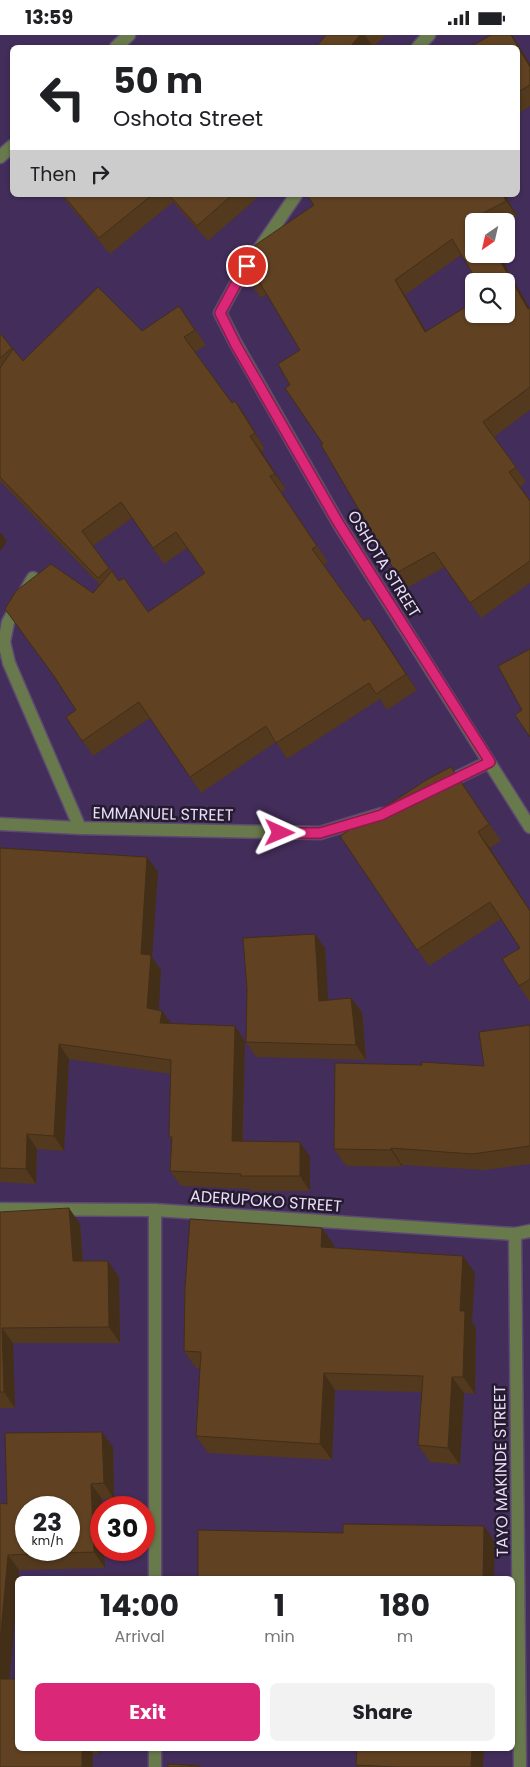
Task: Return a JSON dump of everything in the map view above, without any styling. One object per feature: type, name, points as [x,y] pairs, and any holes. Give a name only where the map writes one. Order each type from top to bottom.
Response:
[{"type":"street","points":[[118,45],[129,35]]},
{"type":"street","points":[[420,45],[429,35]]},
{"type":"street","points":[[0,157],[10,148]]},
{"type":"street","name":"OSHOTA STREET","points":[[295,197],[238,280],[220,313],[236,345],[339,524],[530,827]]},
{"type":"street","points":[[33,577],[8,622],[4,642],[9,663],[80,828]]},
{"type":"street","points":[[431,790],[490,762]]},
{"type":"street","name":"EMMANUEL STREET","points":[[0,825],[320,833],[389,811]]},
{"type":"street","name":"ADERUPOKO STREET","points":[[0,1209],[155,1210],[515,1234],[530,1231]]},
{"type":"street","points":[[155,1210],[155,1576]]},
{"type":"street","name":"TAYO MAKINDE STREET","points":[[515,1234],[520,1767]]},
{"type":"street","points":[[155,1751],[155,1767]]},
{"type":"building","points":[[326,35],[360,35],[352,45],[318,45]]},
{"type":"building","points":[[491,35],[511,35],[517,45],[474,45]]},
{"type":"building","points":[[520,50],[530,67],[530,85],[520,91]]},
{"type":"building","points":[[65,197],[150,197],[99,238]]},
{"type":"building","points":[[171,197],[230,197],[197,226]]},
{"type":"building","points":[[308,197],[504,197],[506,201],[484,213],[465,213],[465,261],[452,239],[395,280],[425,332],[465,308],[465,323],[515,323],[515,287],[528,309],[530,308],[530,387],[483,422],[516,467],[509,472],[530,501],[530,561],[470,603],[434,552],[396,573],[321,445],[323,444],[285,388],[290,385],[278,364],[300,350],[257,278],[250,283],[237,265],[248,250],[314,205]]},
{"type":"building","points":[[466,263],[501,263],[507,273],[472,273]]},
{"type":"building","points":[[98,287],[142,331],[179,306],[195,330],[184,337],[232,403],[235,401],[255,433],[250,436],[275,474],[270,476],[317,546],[312,549],[364,621],[369,618],[406,674],[376,694],[369,683],[276,743],[266,726],[190,777],[139,702],[82,741],[66,717],[76,710],[54,676],[5,609],[16,591],[51,564],[93,593],[112,571],[119,581],[124,578],[148,612],[205,573],[176,532],[153,548],[121,502],[82,531],[109,568],[98,578],[0,477],[0,368],[13,349],[23,361]]},
{"type":"building","points":[[0,333],[12,348],[0,358]]},
{"type":"building","points":[[530,649],[530,737],[515,715],[522,710],[498,666]]},
{"type":"building","points":[[451,767],[489,824],[478,832],[530,911],[530,979],[519,986],[502,959],[520,948],[490,902],[417,950],[340,836],[428,779]]},
{"type":"building","points":[[0,848],[147,857],[141,954],[151,955],[147,1008],[162,1011],[160,1023],[235,1026],[232,1141],[300,1142],[300,1176],[241,1176],[241,1174],[170,1171],[172,1137],[169,1137],[171,1060],[59,1044],[54,1136],[27,1134],[26,1169],[0,1168]]},
{"type":"building","points":[[315,934],[319,1001],[351,998],[356,1045],[246,1042],[247,989],[243,938]]},
{"type":"building","points":[[530,1025],[530,1146],[472,1154],[391,1148],[391,1150],[334,1149],[335,1063],[422,1065],[422,1062],[484,1066],[479,1032]]},
{"type":"building","points":[[69,1208],[73,1261],[108,1261],[109,1327],[2,1328],[4,1392],[0,1392],[0,1212]]},
{"type":"building","points":[[190,1219],[322,1228],[321,1247],[463,1256],[460,1311],[465,1311],[463,1377],[452,1377],[448,1448],[418,1445],[423,1376],[324,1373],[320,1444],[196,1436],[201,1352],[184,1351],[185,1288]]},
{"type":"building","points":[[102,1432],[104,1483],[91,1484],[90,1552],[80,1552],[80,1496],[15,1496],[15,1555],[8,1555],[0,1643],[0,1503],[7,1504],[5,1433]]},
{"type":"building","points":[[343,1524],[484,1526],[483,1576],[198,1576],[198,1530],[343,1533]]},
{"type":"building","points":[[0,1679],[15,1679],[15,1751],[82,1751],[82,1767],[0,1767]]},
{"type":"building","points":[[357,1751],[472,1751],[471,1767],[356,1765]]},
{"type":"building","points":[[168,1764],[200,1766],[200,1767],[168,1767]]},
{"type":"route","points":[[247,266],[220,313],[236,345],[339,524],[490,762],[381,815],[320,833],[280,833]]}]
